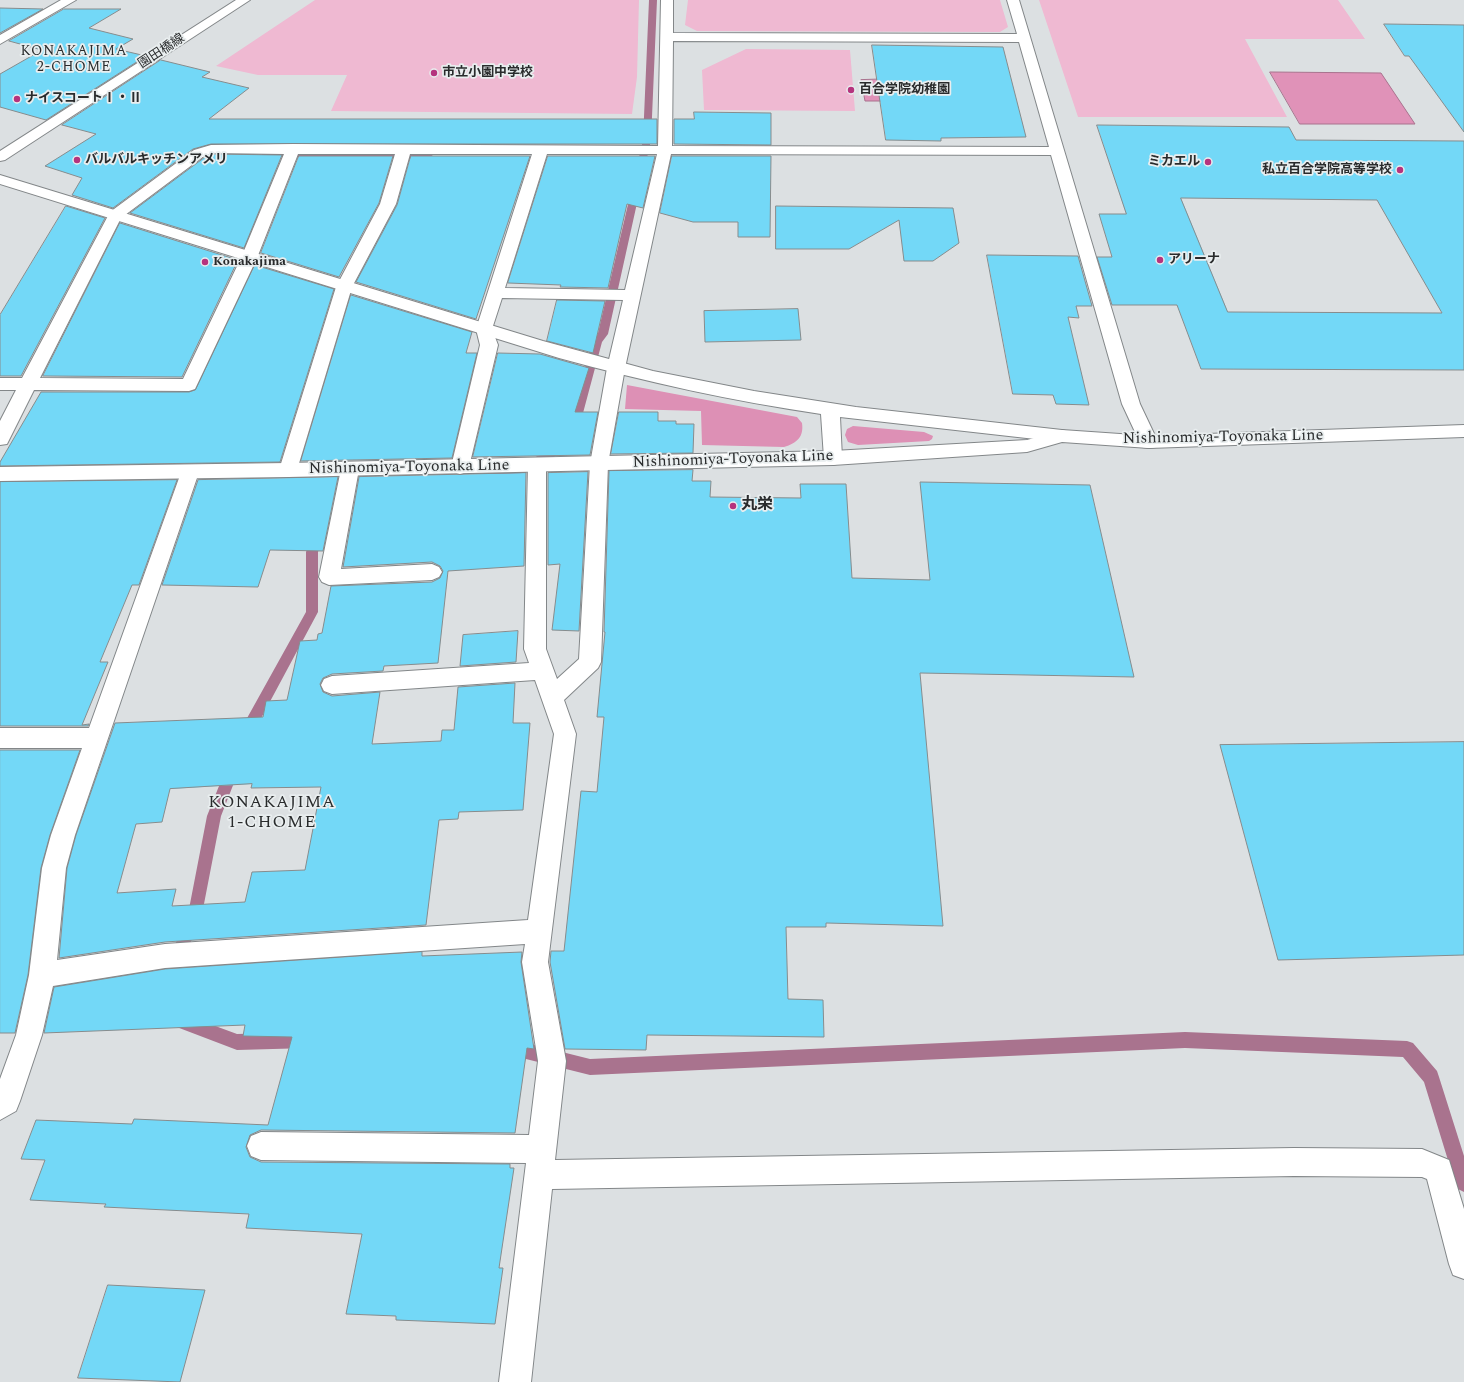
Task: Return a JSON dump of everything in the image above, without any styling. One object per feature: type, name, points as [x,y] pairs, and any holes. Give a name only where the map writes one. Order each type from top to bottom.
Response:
[{"type":"street","points":[[0,40],[70,0]]},
{"type":"street","points":[[218,0],[240,2]]},
{"type":"street","points":[[552,697],[590,662],[599,464],[616,368],[665,149],[668,0]]},
{"type":"street","points":[[1013,0],[1131,404],[1149,442]]},
{"type":"street","name":"園田橋線","points":[[0,157],[240,2]]},
{"type":"street","points":[[667,37],[1024,38]]},
{"type":"street","points":[[0,439],[115,215],[200,152],[223,148],[1058,151]]},
{"type":"street","points":[[0,384],[189,385],[249,258],[293,148]]},
{"type":"street","points":[[288,470],[344,287],[388,204],[404,148]]},
{"type":"street","points":[[460,467],[489,345],[484,329],[542,149]]},
{"type":"street","points":[[0,179],[249,258],[616,368],[717,390],[830,409],[957,425],[1062,436]]},
{"type":"street","points":[[496,293],[633,295]]},
{"type":"street","points":[[830,409],[833,458]]},
{"type":"street","name":"Nishinomiya-Toyonaka Line","points":[[0,474],[460,467],[833,458],[1027,446],[1062,436],[1149,442],[1464,431]]},
{"type":"street","points":[[515,1382],[542,1162],[552,1061],[535,962],[565,734],[535,649],[537,465]]},
{"type":"street","points":[[350,469],[329,577],[432,572]]},
{"type":"street","points":[[0,1106],[6,1101],[29,1035],[42,975],[54,868],[63,835],[190,472]]},
{"type":"street","points":[[332,685],[543,671]]},
{"type":"street","points":[[0,738],[96,738]]},
{"type":"street","points":[[42,975],[165,956],[539,931]]},
{"type":"street","points":[[261,1146],[542,1162],[1422,1163],[1439,1170],[1456,1209],[1464,1264]]},
{"type":"shaded area","name":"市立小園中学校","points":[[315,0],[639,0],[637,77],[632,114],[331,111],[347,75],[258,75],[216,66]]},
{"type":"shaded area","points":[[688,0],[1000,0],[1008,27],[1000,32],[697,31],[685,25]]},
{"type":"shaded area","points":[[1039,0],[1338,0],[1365,39],[1245,39],[1287,117],[1078,117]]},
{"type":"shaded area","points":[[746,49],[850,50],[855,111],[704,110],[702,70]]},
{"type":"shaded area","points":[[1270,72],[1381,73],[1415,124],[1300,124]]},
{"type":"shaded area","points":[[893,79],[897,101],[865,101],[861,80]]},
{"type":"shaded area","points":[[627,385],[797,417],[802,423],[801,436],[793,444],[784,447],[702,445],[701,411],[625,409]]},
{"type":"shaded area","points":[[853,426],[924,432],[933,436],[929,441],[858,445],[848,442],[845,435],[847,429]]},
{"type":"building","points":[[0,8],[43,9],[0,33]]},
{"type":"building","points":[[64,9],[121,9],[89,28],[133,39],[116,49],[146,56],[46,120],[0,107],[0,74],[42,50],[9,41]]},
{"type":"building","points":[[1384,24],[1464,25],[1464,132],[1409,56],[1405,56]]},
{"type":"building","points":[[872,45],[1003,47],[1026,137],[941,138],[941,141],[886,140]]},
{"type":"building","points":[[161,60],[210,72],[202,77],[249,88],[209,119],[657,119],[657,144],[211,144],[193,149],[113,208],[72,195],[82,178],[45,166],[96,134],[62,125]]},
{"type":"building","points":[[694,112],[771,113],[771,145],[674,144],[674,119],[694,119]]},
{"type":"building","points":[[1097,125],[1289,127],[1296,140],[1464,141],[1464,370],[1201,369],[1177,305],[1112,305],[1097,257],[1112,257],[1099,214],[1126,214]],"holes":[[[1181,198],[1377,200],[1442,313],[1228,312]]]},
{"type":"building","points":[[212,154],[282,155],[244,248],[130,213],[205,157]]},
{"type":"building","points":[[299,156],[393,156],[379,203],[339,277],[261,253]]},
{"type":"building","points":[[411,156],[530,156],[476,319],[356,282],[397,205]]},
{"type":"building","points":[[548,156],[655,156],[643,208],[627,204],[608,288],[560,287],[561,285],[508,283]]},
{"type":"building","points":[[672,156],[771,156],[770,237],[738,237],[738,222],[693,222],[660,213]]},
{"type":"building","points":[[66,206],[105,218],[21,376],[0,376],[0,315]]},
{"type":"building","points":[[776,206],[953,208],[959,243],[933,261],[904,261],[899,220],[849,249],[776,249]]},
{"type":"building","points":[[120,223],[238,260],[182,377],[43,376]]},
{"type":"building","points":[[987,255],[1078,256],[1092,306],[1076,306],[1079,318],[1068,317],[1089,405],[1056,404],[1053,395],[1013,394]]},
{"type":"building","points":[[255,265],[334,289],[280,462],[0,466],[0,462],[41,392],[189,392],[195,390]]},
{"type":"building","points":[[351,295],[472,332],[466,353],[477,353],[452,458],[301,461]]},
{"type":"building","points":[[557,300],[605,301],[593,353],[547,341]]},
{"type":"building","points":[[798,309],[801,340],[705,342],[704,311]]},
{"type":"building","points":[[498,353],[540,354],[589,368],[575,412],[598,412],[590,455],[473,457]]},
{"type":"building","points":[[619,412],[658,412],[658,421],[676,421],[676,424],[694,424],[693,453],[611,454]]},
{"type":"building","points":[[693,470],[692,481],[711,481],[710,497],[801,498],[800,484],[846,484],[852,578],[930,580],[920,482],[1090,485],[1134,677],[920,673],[943,926],[826,923],[826,927],[786,927],[788,999],[823,1000],[824,1037],[647,1035],[646,1050],[565,1049],[550,962],[551,951],[564,951],[581,791],[597,792],[604,717],[597,717],[605,632],[609,471]]},
{"type":"building","points":[[588,472],[579,631],[552,630],[560,564],[548,565],[548,473]]},
{"type":"building","points":[[526,473],[524,566],[448,571],[438,663],[384,666],[383,671],[332,674],[323,678],[320,684],[323,692],[332,696],[380,692],[372,744],[441,741],[442,730],[454,730],[458,687],[515,683],[513,723],[530,723],[523,810],[459,812],[458,819],[439,820],[426,925],[165,942],[59,958],[67,868],[76,835],[115,723],[263,717],[266,701],[287,700],[300,641],[317,640],[318,634],[322,633],[331,586],[432,582],[440,578],[443,571],[440,566],[432,562],[343,567],[359,477]],"holes":[[[252,784],[251,788],[321,787],[305,870],[252,872],[245,902],[172,906],[176,889],[117,893],[136,824],[162,822],[170,789]]]},
{"type":"building","points":[[338,477],[323,551],[270,550],[258,587],[162,585],[198,480]]},
{"type":"building","points":[[177,480],[139,585],[132,585],[100,662],[108,662],[82,725],[89,724],[88,726],[0,726],[0,482]]},
{"type":"building","points":[[518,631],[516,662],[460,666],[463,635]]},
{"type":"building","points":[[1464,742],[1464,955],[1278,960],[1220,745]]},
{"type":"building","points":[[0,750],[80,750],[50,835],[41,868],[28,975],[15,1033],[0,1033]]},
{"type":"building","points":[[422,952],[422,956],[522,952],[521,962],[534,1049],[527,1048],[515,1133],[261,1130],[250,1135],[246,1147],[250,1157],[261,1162],[510,1164],[510,1168],[514,1168],[499,1268],[503,1268],[495,1324],[396,1320],[396,1316],[346,1314],[362,1234],[246,1228],[249,1214],[104,1207],[106,1204],[30,1200],[45,1160],[21,1159],[36,1120],[132,1124],[134,1119],[268,1125],[292,1037],[243,1036],[245,1025],[44,1033],[54,987],[165,969]]},
{"type":"building","points":[[108,1285],[205,1290],[180,1382],[78,1378]]},
{"type":"waterway","points":[[574,428],[597,341],[603,334],[647,140],[653,0]]},
{"type":"waterway","points":[[265,155],[429,156]]},
{"type":"waterway","points":[[495,474],[512,474],[561,448]]},
{"type":"waterway","points":[[246,733],[312,612],[312,552],[317,534]]},
{"type":"waterway","points":[[178,958],[196,909],[214,816],[232,770]]},
{"type":"waterway","points":[[180,1021],[237,1042],[309,1040]]},
{"type":"waterway","points":[[510,1047],[590,1067],[1185,1040],[1407,1049],[1431,1077],[1464,1183]]},
{"type":"place","name":"市立小園中学校","points":[[434,73]]},
{"type":"place","name":"百合学院幼稚園","points":[[851,90]]},
{"type":"place","name":"ナイスコートⅠ・Ⅱ","points":[[17,99]]},
{"type":"place","name":"バルバルキッチンアメリ","points":[[77,160]]},
{"type":"place","name":"ミカエル","points":[[1208,162]]},
{"type":"place","name":"私立百合学院高等学校","points":[[1400,170]]},
{"type":"place","name":"アリーナ","points":[[1160,260]]},
{"type":"place","name":"Konakajima","points":[[205,262]]},
{"type":"place","name":"丸栄","points":[[733,506]]},
{"type":"district","name":"KONAKAJIMA 2-CHOME","points":[[74,60]]},
{"type":"district","name":"KONAKAJIMA 1-CHOME","points":[[272,814]]}]
